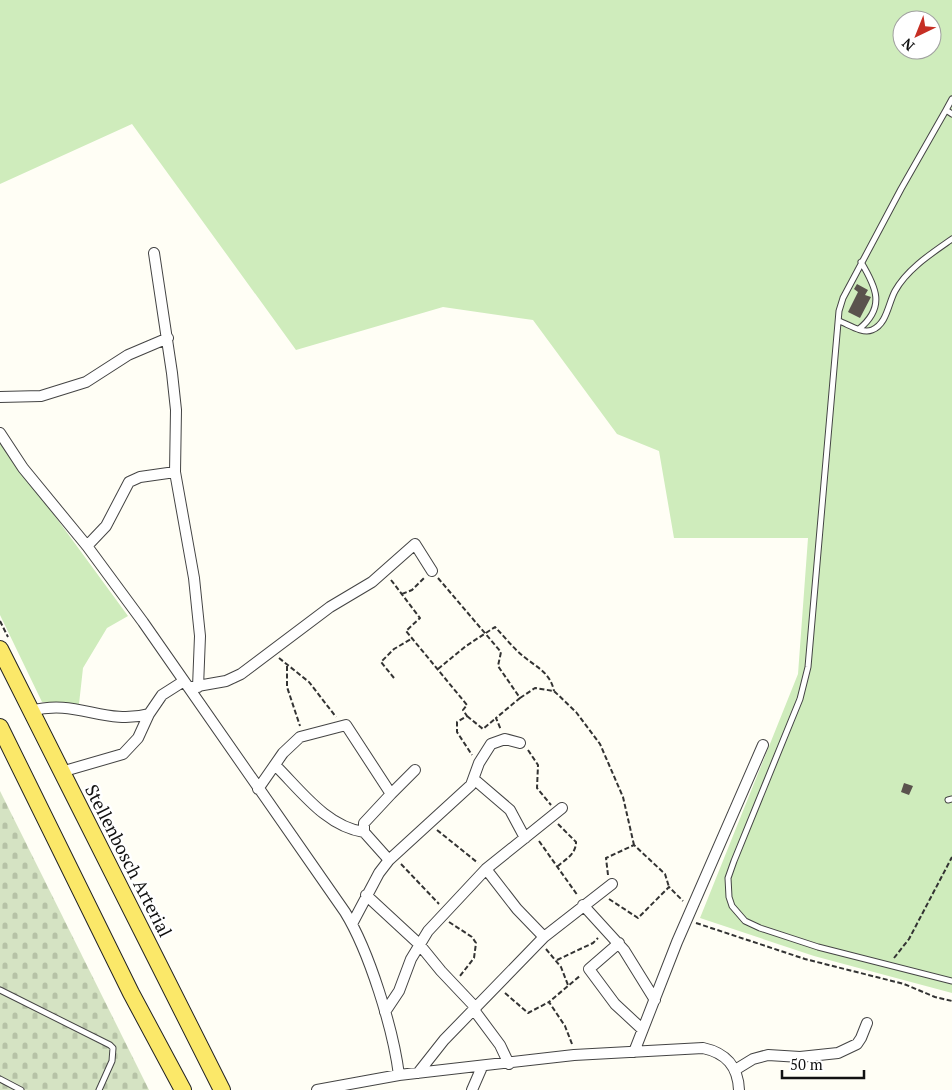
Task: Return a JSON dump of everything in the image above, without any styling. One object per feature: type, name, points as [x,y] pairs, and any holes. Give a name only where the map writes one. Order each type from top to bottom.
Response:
[{"type":"main road","name":"Stellenbosch Arterial","points":[[0,649],[222,1090]]},
{"type":"main road","points":[[0,727],[132,993],[183,1090]]},
{"type":"street","points":[[154,253],[168,338],[176,410],[175,472],[194,578],[200,636],[190,685]]},
{"type":"street","points":[[0,397],[41,396],[86,382],[128,355],[168,338]]},
{"type":"street","points":[[0,433],[23,468],[87,546],[190,685],[258,789],[352,924],[384,1012],[399,1075]]},
{"type":"street","points":[[87,546],[106,526],[129,482],[140,478],[175,472]]},
{"type":"street","points":[[61,772],[123,754],[138,738],[149,714],[162,695],[190,685],[226,681],[258,663],[272,650],[330,607],[357,592],[415,544],[432,571]]},
{"type":"street","points":[[31,711],[52,706],[68,706],[109,717],[125,718],[149,714]]},
{"type":"street","points":[[258,789],[292,743],[305,734],[346,724],[391,794]]},
{"type":"street","points":[[352,924],[378,873],[428,822],[467,790],[475,780],[478,762],[491,744],[505,739],[520,743]]},
{"type":"street","points":[[634,1052],[691,910],[763,745]]},
{"type":"street","points":[[276,766],[332,820],[348,829],[364,832],[390,860]]},
{"type":"street","points":[[364,832],[364,823],[415,770]]},
{"type":"street","points":[[475,780],[510,810],[529,835]]},
{"type":"street","points":[[384,1012],[399,991],[419,944],[443,914],[486,869],[562,808]]},
{"type":"street","points":[[486,869],[542,940]]},
{"type":"street","points":[[418,1073],[439,1046],[542,940],[582,905],[612,884]]},
{"type":"street","points":[[366,895],[419,944],[475,1009],[500,1045],[509,1064]]},
{"type":"street","points":[[582,905],[619,942],[655,1000]]},
{"type":"street","points":[[619,942],[590,969],[615,1004],[642,1029]]},
{"type":"street","points":[[735,1070],[753,1059],[768,1055],[800,1057],[838,1053],[857,1044],[867,1023]]},
{"type":"street","points":[[317,1090],[399,1075],[509,1064],[574,1055],[702,1048],[718,1051],[729,1060],[735,1070],[739,1090]]},
{"type":"street","points":[[472,1090],[482,1067]]},
{"type":"lane","points":[[952,99],[861,262],[843,298],[839,321],[808,667],[800,699],[734,860],[727,886],[732,906],[745,920],[752,924],[818,947],[952,981]]},
{"type":"lane","points":[[946,110],[952,114]]},
{"type":"lane","points":[[839,321],[859,330],[870,331],[878,326],[899,284],[914,268],[952,239]]},
{"type":"lane","points":[[859,330],[871,317],[877,303],[874,287],[861,262]]},
{"type":"lane","points":[[0,990],[113,1048],[114,1057],[99,1090]]},
{"type":"lane","points":[[0,1079],[21,1090]]},
{"type":"path","points":[[383,571],[420,618],[406,631],[467,705],[463,710],[467,716],[483,729],[535,688],[554,691]]},
{"type":"path","points":[[402,594],[412,590],[432,571],[501,652],[498,666],[520,698]]},
{"type":"path","points":[[438,669],[495,627],[523,656],[539,666],[552,682],[554,691],[576,712],[600,744],[623,797],[634,845],[665,874],[669,887],[691,910]]},
{"type":"path","points":[[394,678],[381,662],[413,638]]},
{"type":"path","points":[[272,650],[287,666],[309,682],[335,716],[346,724]]},
{"type":"path","points":[[287,666],[287,687],[296,721],[305,734]]},
{"type":"path","points":[[467,716],[457,722],[457,732],[467,750],[478,762]]},
{"type":"path","points":[[496,718],[505,739]]},
{"type":"path","points":[[520,743],[527,748],[538,765],[537,788],[551,806],[551,817],[576,842],[572,854],[558,866]]},
{"type":"path","points":[[428,822],[486,869]]},
{"type":"path","points":[[529,835],[558,866],[582,905]]},
{"type":"path","points":[[612,884],[606,871],[606,858],[634,845]]},
{"type":"path","points":[[888,966],[909,938],[952,857]]},
{"type":"path","points":[[390,860],[400,862],[443,914],[472,937],[476,943],[474,958],[453,984]]},
{"type":"path","points":[[600,893],[638,918],[669,887]]},
{"type":"path","points":[[687,920],[805,959],[904,984],[952,1001]]},
{"type":"path","points":[[557,960],[593,943],[609,932]]},
{"type":"path","points":[[542,940],[557,960],[568,985]]},
{"type":"path","points":[[497,986],[528,1013],[549,1002],[590,969]]},
{"type":"path","points":[[549,1002],[565,1026],[574,1055]]},
{"type":"green space","points":[[0,0],[952,0],[952,993],[814,956],[700,918],[798,674],[808,538],[674,538],[659,451],[617,434],[533,320],[443,307],[296,350],[132,124],[0,184]]},
{"type":"green space","points":[[0,441],[128,616],[107,628],[83,668],[79,704],[42,702],[0,615]]},
{"type":"green space","points":[[0,791],[149,1090],[0,1090]]},
{"type":"building","points":[[857,284],[868,290],[865,295],[871,297],[860,318],[848,312],[858,292],[854,289]]},
{"type":"building","points":[[904,783],[913,786],[909,795],[901,792]]}]
